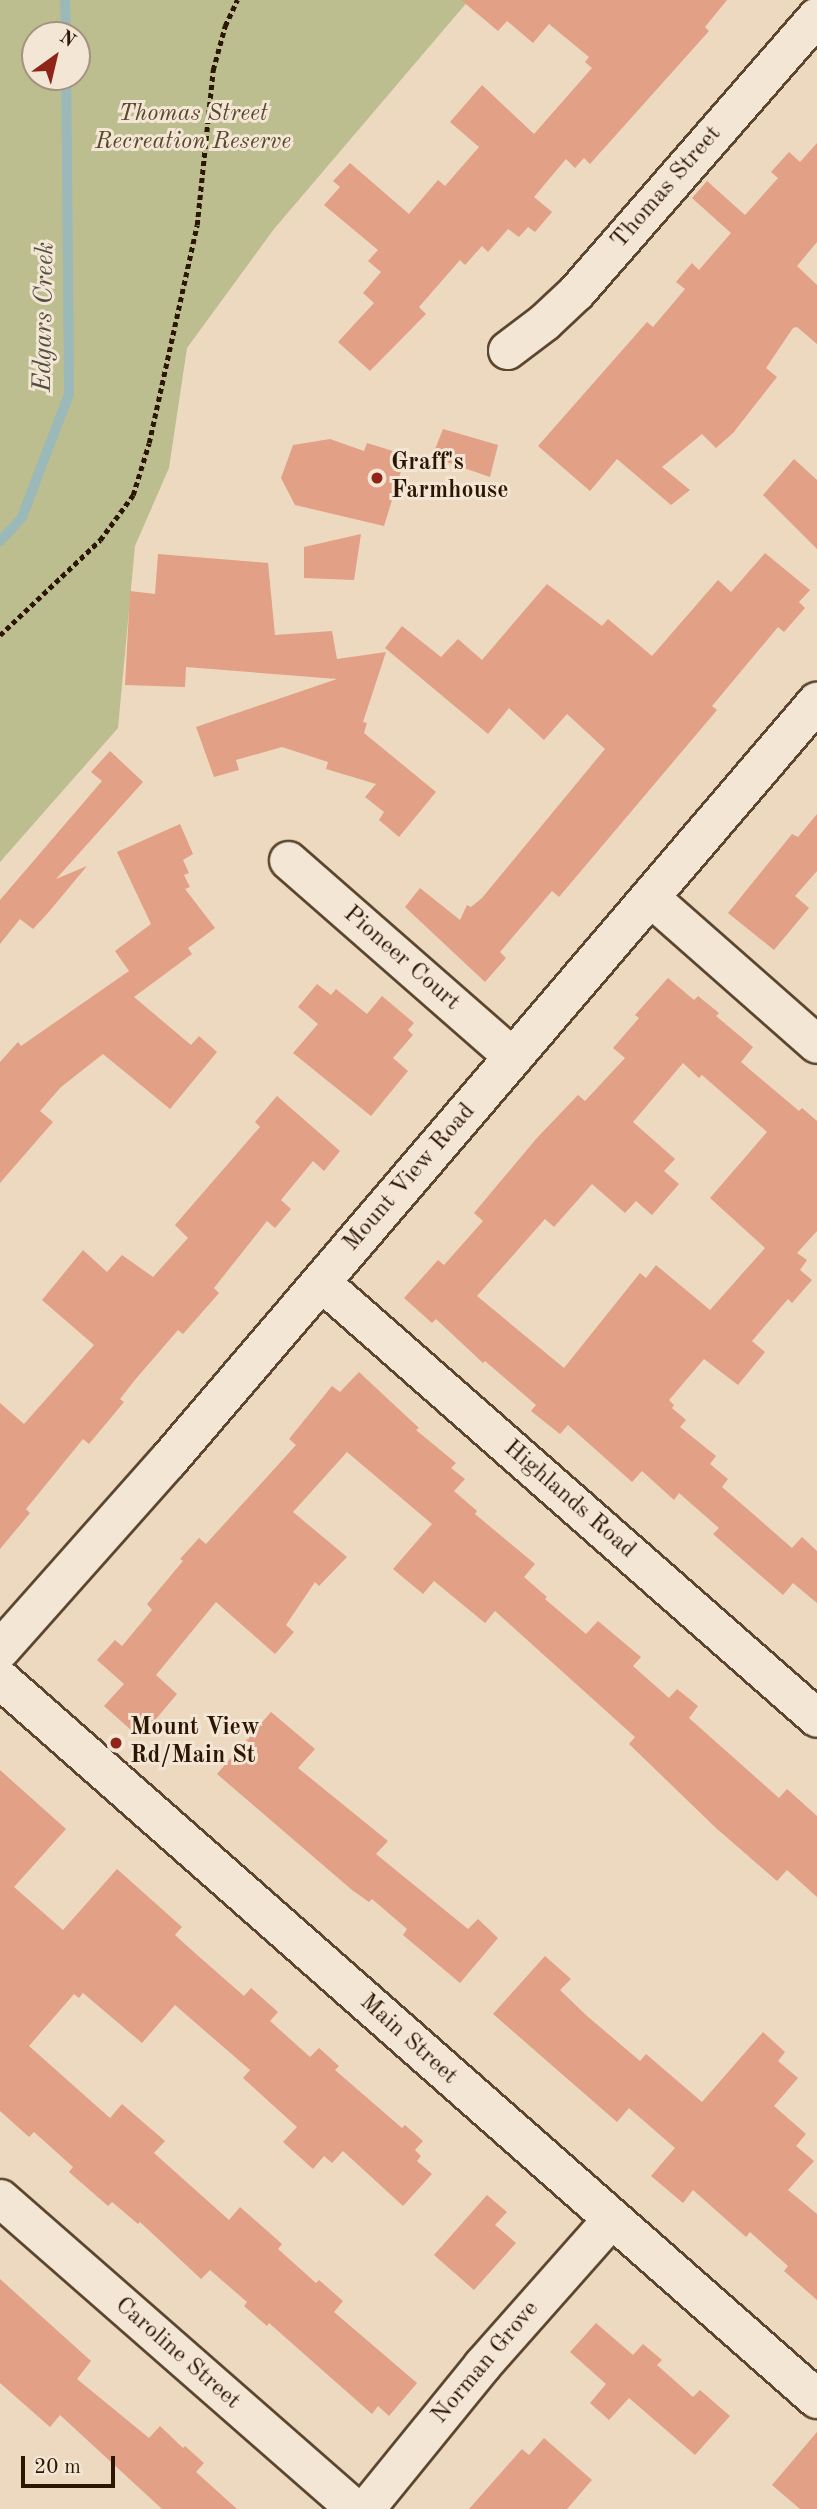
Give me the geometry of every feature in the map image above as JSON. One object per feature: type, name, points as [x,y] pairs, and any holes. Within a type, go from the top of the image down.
[{"type":"street","name":"Thomas Street","points":[[507,350],[544,323],[576,292],[817,16]]},
{"type":"street","name":"Mount View Road","points":[[0,1650],[168,1461],[817,702]]},
{"type":"street","name":"Pioneer Court","points":[[288,860],[513,1057]]},
{"type":"street","points":[[650,897],[817,1044]]},
{"type":"street","name":"Highlands Road","points":[[321,1282],[817,1718]]},
{"type":"street","name":"Main Street","points":[[0,1679],[817,2399]]},
{"type":"street","name":"Caroline Street","points":[[0,2198],[355,2509]]},
{"type":"street","name":"Norman Grove","points":[[365,2509],[482,2365],[611,2220]]},
{"type":"path","points":[[0,635],[100,540],[133,495],[149,443],[197,225],[213,70],[225,26],[237,0]]},
{"type":"green space","name":"Thomas Street Recreation Reserve","points":[[0,0],[469,0],[274,229],[187,348],[169,468],[135,546],[118,728],[0,862]]},
{"type":"building","points":[[461,0],[727,0],[705,27],[709,31],[590,164],[584,158],[575,168],[566,159],[534,197],[552,212],[535,232],[528,227],[519,237],[508,229],[488,252],[482,246],[465,265],[460,260],[419,307],[426,314],[370,371],[338,342],[374,303],[363,293],[381,272],[368,261],[378,250],[324,205],[340,187],[333,181],[350,163],[409,214],[438,180],[445,186],[479,147],[450,122],[482,85],[534,134],[592,68],[585,62],[589,57],[549,24],[533,43],[507,21],[498,31]]},
{"type":"building","points":[[817,143],[817,242],[797,266],[817,285],[817,344],[797,327],[793,328],[766,368],[777,377],[733,433],[716,448],[702,434],[662,467],[690,490],[671,505],[617,459],[590,491],[538,446],[647,322],[653,327],[685,289],[676,282],[692,263],[699,270],[731,233],[692,198],[707,181],[745,215],[778,178],[771,172],[789,152],[800,162]]},
{"type":"building","points":[[443,429],[498,445],[490,477],[432,457]]},
{"type":"building","points":[[330,439],[364,451],[367,443],[406,455],[384,526],[295,505],[281,478],[293,445]]},
{"type":"building","points":[[794,459],[817,480],[817,549],[763,495]]},
{"type":"building","points":[[361,534],[354,580],[304,578],[304,547]]},
{"type":"building","points":[[765,553],[810,590],[799,602],[805,608],[784,632],[778,627],[712,706],[717,710],[559,897],[552,891],[500,952],[506,958],[485,982],[405,907],[420,888],[460,920],[467,905],[471,907],[482,898],[605,749],[567,714],[544,740],[509,708],[488,734],[385,648],[402,626],[441,657],[458,639],[482,660],[547,584],[602,626],[608,619],[652,656],[718,580],[731,592]]},
{"type":"building","points":[[158,554],[268,563],[275,635],[332,631],[337,659],[386,652],[363,722],[367,723],[364,733],[436,792],[399,837],[379,820],[384,812],[365,797],[376,784],[326,769],[328,762],[282,747],[236,760],[239,770],[214,777],[196,727],[337,679],[186,667],[185,687],[125,685],[130,591],[155,594]]},
{"type":"building","points":[[110,751],[143,782],[56,879],[87,866],[47,914],[33,929],[20,919],[0,944],[0,900],[102,781],[91,772]]},
{"type":"building","points":[[817,814],[817,871],[795,896],[809,908],[774,950],[728,913],[792,834],[798,837]]},
{"type":"building","points":[[180,824],[193,854],[183,860],[189,873],[184,875],[190,887],[185,889],[215,928],[188,948],[192,954],[134,997],[191,1045],[199,1036],[217,1052],[170,1109],[103,1054],[61,1087],[40,1111],[53,1122],[0,1183],[0,1062],[18,1042],[21,1046],[129,971],[115,951],[151,924],[117,852]]},
{"type":"building","points":[[668,978],[694,1000],[698,996],[719,1013],[716,1016],[753,1047],[741,1062],[799,1111],[802,1108],[817,1121],[817,1231],[797,1253],[807,1260],[800,1270],[812,1280],[792,1303],[788,1299],[752,1341],[765,1352],[738,1385],[704,1359],[669,1400],[674,1405],[672,1408],[686,1420],[680,1427],[716,1456],[710,1464],[728,1479],[722,1487],[792,1548],[802,1537],[817,1551],[817,1603],[793,1583],[783,1595],[713,1534],[719,1528],[679,1493],[674,1500],[642,1471],[632,1482],[568,1425],[560,1434],[531,1411],[536,1405],[485,1361],[483,1363],[436,1319],[432,1323],[404,1298],[438,1260],[444,1265],[483,1221],[474,1213],[536,1139],[578,1095],[585,1101],[625,1058],[613,1048],[639,1018],[635,1015]],"holes":[[[683,1063],[699,1078],[702,1075],[767,1132],[710,1198],[765,1248],[710,1310],[656,1265],[646,1278],[640,1273],[564,1368],[477,1296],[545,1219],[554,1227],[592,1184],[625,1213],[636,1201],[652,1215],[679,1184],[664,1171],[675,1159],[633,1122]]]},
{"type":"building","points":[[317,984],[331,995],[336,989],[367,1014],[382,996],[414,1023],[408,1030],[413,1035],[393,1058],[408,1071],[371,1116],[293,1053],[318,1024],[298,1007]]},
{"type":"building","points":[[277,1096],[340,1151],[324,1171],[313,1161],[281,1200],[291,1209],[275,1228],[267,1221],[214,1288],[219,1293],[183,1334],[178,1330],[134,1381],[120,1399],[124,1402],[89,1444],[83,1439],[26,1509],[30,1513],[0,1549],[0,1403],[24,1424],[94,1345],[42,1300],[83,1250],[107,1272],[122,1255],[153,1277],[188,1238],[175,1225],[260,1127],[255,1122]]},
{"type":"building","points":[[359,1372],[419,1428],[416,1430],[456,1463],[451,1468],[465,1479],[454,1491],[477,1511],[475,1514],[535,1564],[524,1577],[547,1597],[545,1599],[586,1634],[598,1621],[641,1657],[633,1666],[669,1698],[677,1689],[698,1706],[689,1718],[779,1798],[787,1789],[817,1816],[817,1897],[787,1870],[777,1881],[716,1828],[629,1744],[635,1737],[495,1611],[485,1623],[434,1581],[423,1594],[393,1569],[432,1524],[347,1452],[293,1512],[347,1557],[319,1586],[315,1582],[286,1625],[294,1632],[275,1654],[216,1602],[156,1675],[177,1694],[140,1738],[104,1706],[124,1684],[97,1660],[115,1640],[122,1646],[152,1610],[147,1604],[183,1561],[180,1559],[199,1538],[206,1544],[296,1445],[289,1439],[332,1386],[340,1392]]},
{"type":"building","points":[[271,1712],[315,1749],[298,1768],[388,1841],[376,1854],[468,1929],[478,1919],[498,1938],[460,1983],[403,1935],[407,1929],[372,1899],[369,1902],[352,1890],[217,1774]]},
{"type":"building","points":[[0,1770],[66,1829],[14,1887],[63,1930],[117,1869],[182,1927],[175,1935],[196,1954],[244,1996],[251,1988],[278,2012],[270,2021],[310,2057],[319,2048],[339,2066],[335,2070],[402,2128],[405,2125],[423,2141],[415,2150],[421,2156],[417,2161],[432,2174],[403,2206],[343,2151],[332,2163],[324,2156],[313,2169],[283,2142],[297,2127],[243,2078],[250,2070],[175,2005],[142,2043],[83,1993],[79,1998],[74,1994],[29,2046],[110,2118],[122,2104],[165,2141],[154,2153],[229,2220],[240,2207],[282,2244],[278,2249],[316,2283],[319,2280],[343,2301],[334,2312],[417,2383],[389,2416],[378,2406],[372,2414],[269,2323],[267,2326],[244,2306],[247,2302],[210,2270],[201,2279],[140,2222],[138,2224],[112,2202],[108,2206],[69,2172],[73,2167],[34,2132],[29,2137],[0,2111]]},
{"type":"building","points":[[545,1956],[571,1979],[560,1990],[587,2016],[640,2061],[646,2054],[702,2102],[763,2032],[785,2052],[778,2061],[798,2078],[774,2106],[806,2134],[796,2146],[814,2161],[788,2190],[817,2214],[817,2300],[784,2271],[788,2266],[750,2232],[746,2237],[693,2190],[683,2203],[651,2176],[675,2148],[629,2108],[617,2122],[493,2014]]},
{"type":"building","points":[[487,2195],[507,2212],[495,2225],[516,2243],[474,2290],[434,2255]]},
{"type":"building","points":[[0,2279],[91,2361],[77,2379],[149,2438],[160,2426],[183,2448],[185,2446],[204,2463],[196,2472],[237,2509],[162,2509],[60,2415],[50,2427],[0,2383]]},
{"type":"building","points":[[596,2323],[633,2355],[643,2344],[662,2360],[657,2365],[693,2397],[700,2390],[730,2416],[695,2455],[629,2398],[609,2420],[590,2403],[606,2384],[570,2352]]},
{"type":"building","points":[[817,2432],[817,2509],[800,2509],[772,2485]]},
{"type":"building","points":[[544,2438],[592,2480],[567,2509],[469,2509],[522,2449],[529,2455]]},
{"type":"waterway","name":"Edgars Creek","points":[[65,0],[66,21]]},
{"type":"waterway","name":"Edgars Creek","points":[[0,541],[22,517],[69,394],[66,91]]},
{"type":"place","name":"Graff's Farmhouse","points":[[377,478]]},
{"type":"place","name":"Mount View Rd/Main St","points":[[116,1743]]}]
